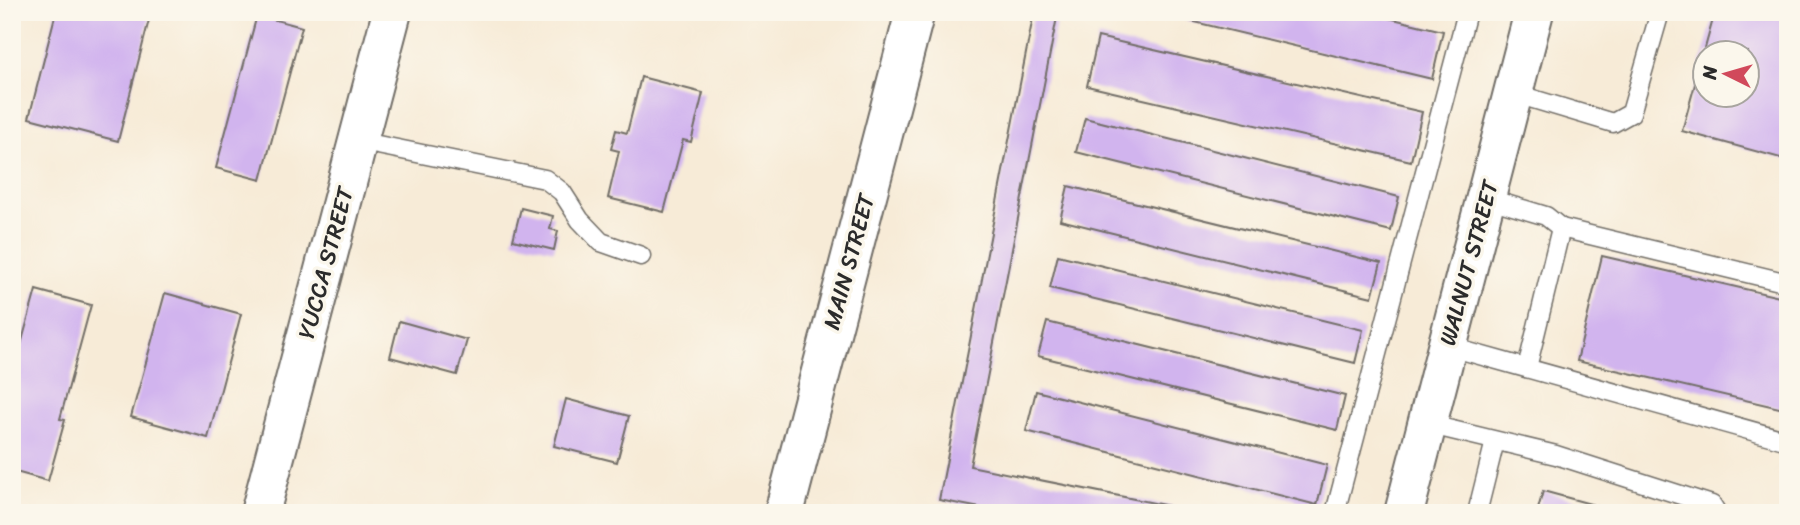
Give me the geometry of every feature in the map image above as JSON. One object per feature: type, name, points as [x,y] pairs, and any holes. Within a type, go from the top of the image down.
[{"type":"street","name":"YUCCA STREET","points":[[260,513],[392,12]]},
{"type":"street","name":"MAIN STREET","points":[[784,513],[915,12]]},
{"type":"street","name":"WALNUT STREET","points":[[1404,513],[1534,12]]},
{"type":"lane","points":[[1335,513],[1466,12]]},
{"type":"lane","points":[[1513,93],[1613,123],[1631,113],[1660,12]]},
{"type":"lane","points":[[358,141],[545,179],[562,192],[580,220],[601,242],[641,256]]},
{"type":"lane","points":[[1486,198],[1546,216],[1561,228],[1788,283]]},
{"type":"lane","points":[[1527,368],[1561,228]]},
{"type":"lane","points":[[1447,346],[1788,440]]},
{"type":"lane","points":[[1427,424],[1556,455],[1713,505],[1717,513]]},
{"type":"lane","points":[[1477,513],[1495,441]]},
{"type":"building","points":[[56,12],[151,12],[118,141],[29,118]]},
{"type":"building","points":[[1034,12],[1058,12],[970,466],[1204,513],[1006,513],[939,500]]},
{"type":"building","points":[[1153,12],[1364,12],[1443,31],[1432,79]]},
{"type":"building","points":[[1715,12],[1788,12],[1788,160],[1682,131],[1692,95],[1692,108],[1762,108],[1762,38],[1708,38]]},
{"type":"building","points":[[257,15],[302,27],[261,180],[216,168]]},
{"type":"building","points":[[1098,37],[1422,112],[1411,161],[1087,86]]},
{"type":"building","points":[[641,77],[703,93],[691,142],[683,140],[664,212],[608,198],[619,151],[611,149],[616,130],[627,133]]},
{"type":"building","points":[[1085,118],[1399,197],[1391,231],[1076,152]]},
{"type":"building","points":[[1068,186],[1381,263],[1372,297],[1060,220]]},
{"type":"building","points":[[521,208],[553,216],[550,229],[558,231],[554,250],[513,240]]},
{"type":"building","points":[[1058,255],[1363,330],[1355,363],[1050,288]]},
{"type":"building","points":[[1602,256],[1788,299],[1788,410],[1577,361]]},
{"type":"building","points":[[36,290],[91,305],[60,419],[65,420],[48,481],[12,471],[12,377]]},
{"type":"building","points":[[165,293],[241,314],[208,438],[131,417]]},
{"type":"building","points":[[399,321],[467,340],[457,375],[390,357]]},
{"type":"building","points":[[1047,322],[1345,396],[1337,430],[1038,356]]},
{"type":"building","points":[[1036,391],[1327,465],[1317,505],[1026,431]]},
{"type":"building","points":[[566,399],[629,416],[617,462],[554,446]]},
{"type":"building","points":[[1543,491],[1620,512],[1620,513],[1537,513]]}]
